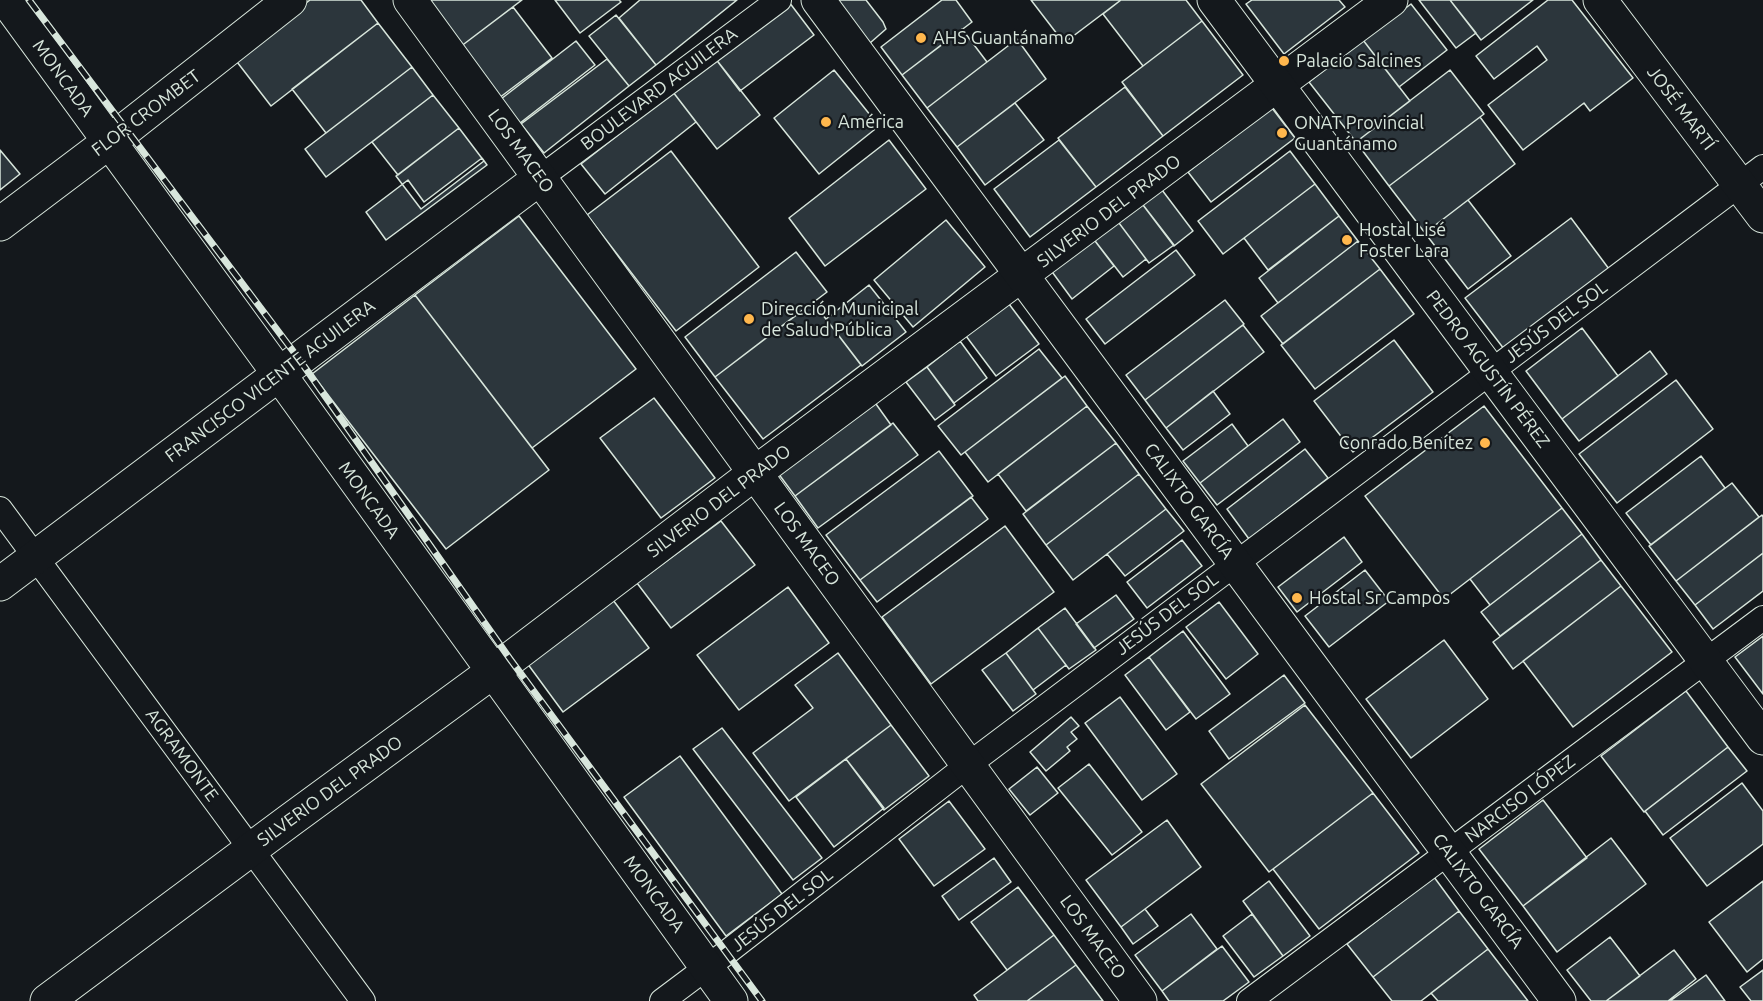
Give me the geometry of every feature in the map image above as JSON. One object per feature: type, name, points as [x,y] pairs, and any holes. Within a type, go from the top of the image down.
[{"type":"main road","name":"MONCADA","points":[[6,0],[731,1001]]},
{"type":"main road","name":"FLOR CROMBET","points":[[0,224],[126,129],[290,0]]},
{"type":"main road","name":"LOS MACEO","points":[[410,0],[1140,1001]]},
{"type":"main road","name":"CALIXTO GARCÍA","points":[[818,0],[1559,1001]]},
{"type":"main road","name":"PEDRO AGUSTÍN PÉREZ","points":[[1214,0],[1763,738]]},
{"type":"main road","name":"SILVERIO DEL PRADO","points":[[47,1001],[492,672],[755,473],[1391,0]]},
{"type":"main road","name":"JOSÉ MARTÍ","points":[[1600,0],[1751,176],[1763,216]]},
{"type":"main road","name":"FRANCISCO VICENTE AGUILERA","points":[[0,584],[540,178]]},
{"type":"street","name":"BOULEVARD AGUILERA","points":[[540,178],[779,0]]},
{"type":"street","name":"JESÚS DEL SOL","points":[[662,1001],[968,765],[1751,176]]},
{"type":"street","name":"AGRAMONTE","points":[[0,509],[363,1001]]},
{"type":"street","name":"NARCISO LÓPEZ","points":[[1249,1001],[1763,618]]},
{"type":"building","points":[[310,0],[361,0],[378,23],[271,106],[234,58]]},
{"type":"building","points":[[424,0],[522,0],[460,47]]},
{"type":"building","points":[[555,0],[619,0],[621,2],[580,33]]},
{"type":"building","points":[[640,0],[737,0],[656,65],[619,18]]},
{"type":"building","points":[[837,0],[866,0],[886,29],[870,43]]},
{"type":"building","name":"AHS Guantánamo","points":[[942,0],[956,0],[972,22],[902,75],[881,47]]},
{"type":"building","points":[[1031,0],[1121,0],[1064,43]]},
{"type":"building","points":[[1121,0],[1186,0],[1202,21],[1143,66],[1103,14]]},
{"type":"building","points":[[1252,0],[1339,0],[1345,7],[1284,54],[1246,4]]},
{"type":"building","points":[[1419,0],[1450,0],[1476,33],[1456,48]]},
{"type":"building","points":[[1450,0],[1533,0],[1481,40]]},
{"type":"building","points":[[1548,0],[1572,0],[1633,78],[1590,111],[1584,103],[1523,150],[1488,105],[1547,60],[1537,46],[1494,79],[1476,56]]},
{"type":"building","points":[[789,2],[814,35],[740,91],[715,58]]},
{"type":"building","points":[[1411,4],[1447,50],[1399,87],[1363,40]]},
{"type":"building","points":[[513,7],[552,58],[499,98],[460,47]]},
{"type":"building","points":[[616,15],[656,65],[629,86],[589,36]]},
{"type":"building","points":[[1202,21],[1243,75],[1163,136],[1122,82]]},
{"type":"building","points":[[378,23],[412,67],[326,133],[292,89]]},
{"type":"building","points":[[962,29],[987,62],[927,108],[902,75]]},
{"type":"building","points":[[1017,39],[1046,79],[957,147],[927,108]]},
{"type":"building","points":[[1363,40],[1410,101],[1356,142],[1309,82]]},
{"type":"building","points":[[576,41],[595,65],[520,123],[501,99]]},
{"type":"building","points":[[715,58],[760,115],[717,149],[673,92]]},
{"type":"building","points":[[607,59],[629,86],[544,153],[521,124]]},
{"type":"building","points":[[412,67],[433,95],[326,177],[305,149]]},
{"type":"building","name":"América","points":[[834,70],[879,126],[819,174],[774,118]]},
{"type":"building","points":[[1450,70],[1484,114],[1389,186],[1356,142]]},
{"type":"building","points":[[1125,87],[1163,136],[1096,187],[1058,138]]},
{"type":"building","points":[[673,92],[696,122],[605,194],[581,164]]},
{"type":"building","points":[[433,95],[459,128],[398,175],[372,142]]},
{"type":"building","points":[[1015,103],[1044,140],[985,185],[957,147]]},
{"type":"building","points":[[1272,108],[1295,138],[1211,202],[1188,172]]},
{"type":"building","points":[[1480,117],[1515,164],[1425,233],[1389,186]]},
{"type":"building","points":[[459,128],[484,161],[421,209],[396,176]]},
{"type":"building","points":[[889,140],[926,189],[825,266],[789,218]]},
{"type":"building","points":[[1059,140],[1096,187],[1030,237],[994,189]]},
{"type":"building","points":[[0,150],[20,174],[0,190]]},
{"type":"building","points":[[671,151],[759,267],[676,331],[587,215]]},
{"type":"building","points":[[1290,151],[1315,184],[1223,254],[1198,221]]},
{"type":"building","points":[[482,158],[487,165],[386,240],[366,212],[408,180],[424,202]]},
{"type":"building","points":[[1315,184],[1339,216],[1268,270],[1244,238]]},
{"type":"building","points":[[1159,186],[1193,231],[1174,246],[1140,201]]},
{"type":"building","points":[[1468,200],[1511,256],[1468,289],[1425,233]]},
{"type":"building","points":[[1140,201],[1174,245],[1149,263],[1116,219]]},
{"type":"building","points":[[519,216],[636,369],[532,448],[415,295]]},
{"type":"building","points":[[1339,216],[1358,241],[1278,303],[1259,278]]},
{"type":"building","points":[[1571,218],[1609,269],[1504,349],[1465,298]]},
{"type":"building","points":[[1116,219],[1146,259],[1123,277],[1092,237]]},
{"type":"building","points":[[946,220],[985,267],[913,327],[874,280]]},
{"type":"building","points":[[1092,237],[1114,266],[1072,299],[1050,269]]},
{"type":"building","points":[[1358,241],[1380,269],[1283,344],[1261,316]]},
{"type":"building","points":[[1176,250],[1195,275],[1105,344],[1086,319]]},
{"type":"building","name":"Dirección Municipal de Salud Pública","points":[[796,252],[827,292],[715,377],[685,337]]},
{"type":"building","points":[[1380,269],[1414,314],[1315,389],[1281,345]]},
{"type":"building","points":[[869,285],[906,332],[862,366],[826,319]]},
{"type":"building","points":[[415,295],[549,470],[446,549],[312,374]]},
{"type":"building","points":[[1225,300],[1244,324],[1145,400],[1126,375]]},
{"type":"building","points":[[813,302],[861,365],[763,439],[715,377]]},
{"type":"building","points":[[1009,304],[1039,344],[996,376],[966,336]]},
{"type":"building","points":[[1243,325],[1264,352],[1166,428],[1145,400]]},
{"type":"building","points":[[1582,328],[1618,376],[1562,419],[1526,371]]},
{"type":"building","points":[[1394,340],[1433,392],[1353,452],[1314,401]]},
{"type":"building","points":[[960,341],[987,378],[954,403],[927,367]]},
{"type":"building","points":[[1039,349],[1062,378],[961,455],[938,426]]},
{"type":"building","points":[[1650,351],[1667,374],[1579,441],[1562,419]]},
{"type":"building","points":[[927,367],[955,405],[935,420],[906,382]]},
{"type":"building","points":[[1065,376],[1087,406],[988,482],[965,452]]},
{"type":"building","points":[[1676,380],[1713,429],[1617,503],[1579,454]]},
{"type":"building","points":[[1213,391],[1230,414],[1183,450],[1166,428]]},
{"type":"building","points":[[871,397],[891,425],[795,496],[775,469]]},
{"type":"building","points":[[654,398],[715,478],[661,518],[600,438]]},
{"type":"building","points":[[1087,406],[1116,443],[1026,511],[998,474]]},
{"type":"building","points":[[1484,406],[1562,508],[1444,599],[1365,496]]},
{"type":"building","points":[[1283,419],[1300,442],[1217,505],[1200,483]]},
{"type":"building","points":[[893,423],[918,455],[818,528],[795,496]]},
{"type":"building","points":[[1232,424],[1248,446],[1200,483],[1183,461]]},
{"type":"building","points":[[1116,443],[1139,474],[1046,545],[1023,514]]},
{"type":"building","points":[[1305,449],[1328,478],[1249,539],[1227,509]]},
{"type":"building","points":[[939,451],[973,496],[860,580],[826,535]]},
{"type":"building","points":[[1701,456],[1725,488],[1651,545],[1626,513]]},
{"type":"building","points":[[1139,474],[1166,509],[1073,580],[1046,545]]},
{"type":"building","points":[[1732,483],[1759,517],[1676,581],[1649,546]]},
{"type":"building","points":[[971,497],[988,519],[877,602],[860,580]]},
{"type":"building","points":[[1562,508],[1582,534],[1490,605],[1470,579]]},
{"type":"building","points":[[1166,509],[1184,531],[1125,576],[1107,554]]},
{"type":"building","points":[[1762,515],[1763,553],[1695,605],[1676,581]]},
{"type":"building","points":[[721,521],[755,565],[671,628],[637,583]]},
{"type":"building","points":[[1005,526],[1054,592],[931,684],[882,617]]},
{"type":"building","points":[[1582,534],[1601,560],[1500,636],[1481,612]]},
{"type":"building","points":[[1344,537],[1362,562],[1297,612],[1278,587]]},
{"type":"building","points":[[1182,540],[1202,566],[1147,608],[1127,582]]},
{"type":"building","points":[[1763,553],[1763,591],[1713,629],[1695,605]]},
{"type":"building","points":[[1601,560],[1621,586],[1513,669],[1493,642]]},
{"type":"building","points":[[1365,570],[1389,601],[1329,647],[1305,616]]},
{"type":"building","points":[[1621,586],[1672,652],[1573,727],[1523,661]]},
{"type":"building","points":[[788,587],[829,643],[739,710],[697,655]]},
{"type":"building","points":[[1116,595],[1134,619],[1094,648],[1076,624]]},
{"type":"building","points":[[613,600],[649,648],[563,712],[527,663]]},
{"type":"building","points":[[1219,602],[1258,654],[1226,679],[1186,627]]},
{"type":"building","points":[[1065,608],[1096,650],[1069,669],[1038,628]]},
{"type":"building","points":[[1038,628],[1066,665],[1033,690],[1006,653]]},
{"type":"building","points":[[1183,631],[1230,694],[1196,719],[1149,657]]},
{"type":"building","points":[[1763,636],[1763,694],[1735,657]]},
{"type":"building","points":[[1444,640],[1488,699],[1411,758],[1366,699]]},
{"type":"building","points":[[838,653],[891,725],[789,801],[753,753],[813,708],[795,685]]},
{"type":"building","points":[[1006,653],[1036,694],[1013,711],[982,670]]},
{"type":"building","points":[[1149,657],[1190,712],[1166,730],[1125,675]]},
{"type":"building","points":[[1284,675],[1305,703],[1229,759],[1209,731]]},
{"type":"building","points":[[1686,691],[1728,747],[1644,812],[1601,756]]},
{"type":"building","points":[[1120,697],[1177,774],[1142,800],[1085,723]]},
{"type":"building","points":[[1305,705],[1373,793],[1269,872],[1201,784]]},
{"type":"building","points":[[1071,717],[1079,726],[1071,732],[1077,739],[1067,747],[1070,751],[1046,771],[1030,752]]},
{"type":"building","points":[[891,725],[929,776],[884,810],[846,759]]},
{"type":"building","points":[[722,728],[822,858],[793,880],[693,749]]},
{"type":"building","points":[[1728,747],[1747,771],[1663,835],[1645,811]]},
{"type":"building","points":[[680,756],[782,894],[726,936],[624,797]]},
{"type":"building","points":[[846,759],[884,808],[834,847],[796,797]]},
{"type":"building","points":[[1089,764],[1142,832],[1112,855],[1058,788]]},
{"type":"building","points":[[1037,767],[1058,793],[1030,815],[1009,789]]},
{"type":"building","points":[[1742,783],[1763,811],[1763,844],[1707,886],[1670,838]]},
{"type":"building","points":[[1373,793],[1419,853],[1319,929],[1273,869]]},
{"type":"building","points":[[1543,800],[1587,858],[1523,906],[1479,849]]},
{"type":"building","points":[[949,801],[985,849],[934,886],[899,839]]},
{"type":"building","points":[[1167,820],[1201,867],[1121,927],[1086,880]]},
{"type":"building","points":[[1611,838],[1646,884],[1557,952],[1523,906]]},
{"type":"building","points":[[994,858],[1011,882],[959,920],[942,896]]},
{"type":"building","points":[[1434,877],[1459,911],[1373,977],[1347,944]]},
{"type":"building","points":[[1269,881],[1310,936],[1283,956],[1243,901]]},
{"type":"building","points":[[1763,881],[1763,959],[1747,972],[1709,922]]},
{"type":"building","points":[[1018,887],[1054,935],[1007,970],[971,922]]},
{"type":"building","points":[[1145,909],[1158,926],[1133,944],[1121,927]]},
{"type":"building","points":[[1459,911],[1488,949],[1421,1001],[1392,1001],[1373,977]]},
{"type":"building","points":[[1191,914],[1217,949],[1162,991],[1135,955]]},
{"type":"building","points":[[1252,914],[1283,956],[1254,977],[1223,936]]},
{"type":"building","points":[[1054,935],[1076,965],[1027,1001],[978,1001],[974,995]]},
{"type":"building","points":[[1610,937],[1640,976],[1606,1001],[1591,1001],[1567,970]]},
{"type":"building","points":[[1222,946],[1249,982],[1223,1001],[1169,1001],[1162,991]]},
{"type":"building","points":[[1488,949],[1528,1001],[1438,1001],[1431,993]]},
{"type":"building","points":[[1674,950],[1696,979],[1668,1001],[1606,1001]]},
{"type":"building","points":[[1076,965],[1103,1001],[1027,1001]]},
{"type":"building","points":[[1763,970],[1763,1001],[1751,1001],[1740,987]]},
{"type":"building","points":[[1706,975],[1725,1001],[1670,1001]]},
{"type":"railway","points":[[29,0],[299,359],[510,659],[762,1001]]},
{"type":"place","name":"AHS Guantánamo","points":[[921,38]]},
{"type":"place","name":"Palacio Salcines","points":[[1284,61]]},
{"type":"place","name":"América","points":[[826,122]]},
{"type":"place","name":"ONAT Provincial Guantánamo","points":[[1282,133]]},
{"type":"place","name":"Hostal Lisé Foster Lara","points":[[1347,240]]},
{"type":"place","name":"Dirección Municipal de Salud Pública","points":[[749,319]]},
{"type":"place","name":"Conrado Benítez","points":[[1485,443]]},
{"type":"place","name":"Hostal Sr Campos","points":[[1297,598]]}]
